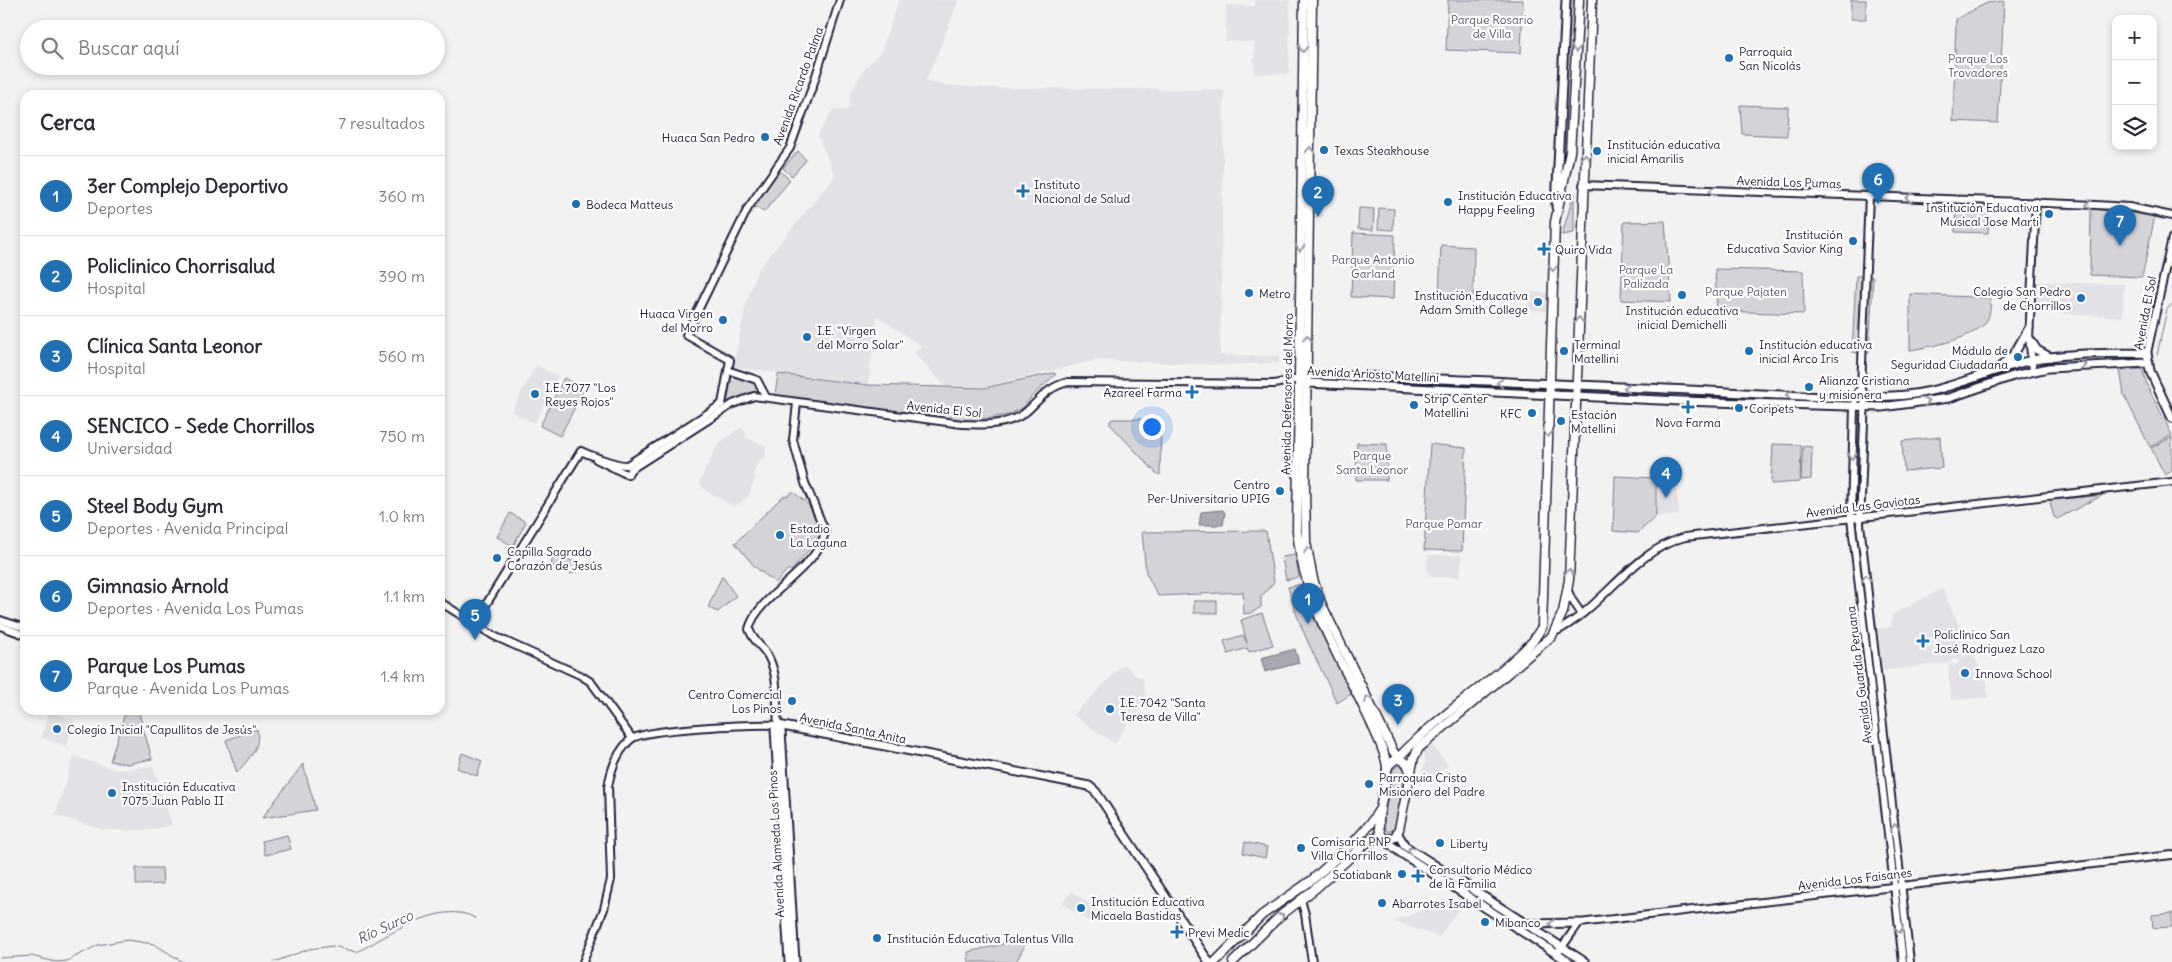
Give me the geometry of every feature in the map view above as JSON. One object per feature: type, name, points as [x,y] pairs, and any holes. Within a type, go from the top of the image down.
[{"type":"main road","name":"Avenida Defensores del Morro","points":[[1304,0],[1297,530],[1305,580],[1318,616],[1380,742],[1387,769],[1378,830],[1386,839]]},
{"type":"main road","name":"Avenida Defensores del Morro","points":[[1312,0],[1306,542],[1313,579],[1326,614],[1388,741],[1398,758],[1407,763],[1411,774]]},
{"type":"main road","points":[[1387,769],[1391,762],[1398,758],[1409,746],[1515,659],[1533,641],[1542,627],[1555,222],[1566,0]]},
{"type":"main road","points":[[1555,222],[1570,152],[1579,0]]},
{"type":"main road","points":[[1569,962],[1559,951],[1525,924],[1405,846],[1398,834],[1414,757],[1423,744],[1555,632],[1563,612],[1568,591],[1592,0]]},
{"type":"main road","points":[[1991,373],[2014,354],[2029,328]]},
{"type":"main road","points":[[2029,338],[2040,352],[2052,357]]},
{"type":"main road","name":"Avenida Ariosto Matellini","points":[[1299,379],[1549,385],[1865,397],[1926,392],[1951,387],[1991,373],[2052,357],[2147,353]]},
{"type":"main road","name":"Avenida El Sol","points":[[2147,353],[2148,363],[2156,387],[2172,418]]},
{"type":"main road","name":"Avenida Ariosto Matellini","points":[[1307,379],[1576,396],[1864,407],[1931,402],[1963,394],[2033,370],[2077,365],[2148,363]]},
{"type":"main road","name":"Avenida Alameda Los Pinos","points":[[789,962],[775,730],[778,725],[781,730],[794,962]]},
{"type":"main road","name":"Avenida Santa Anita","points":[[778,725],[1089,786],[1096,792],[1209,962]]},
{"type":"main road","points":[[1388,741],[1398,746],[1409,746]]},
{"type":"main road","name":"Avenida Defensores del Morro","points":[[1215,962],[1273,905],[1312,880],[1355,840],[1370,824],[1382,804]]},
{"type":"main road","points":[[1233,962],[1259,936],[1365,844],[1375,838],[1386,839],[1398,834]]},
{"type":"main road","points":[[1386,839],[1401,853],[1559,951],[1585,962]]},
{"type":"main road","points":[[1525,924],[1579,923]]},
{"type":"main road","points":[[1252,925],[1258,931],[1259,936]]},
{"type":"street","name":"Avenida Ricardo Palma","points":[[730,371],[730,360],[686,335],[748,208],[790,148],[814,82],[840,0]]},
{"type":"street","name":"Avenida Los Pumas","points":[[1584,185],[2036,202],[2129,208],[2172,216]]},
{"type":"street","name":"Avenida Guardia Peruana","points":[[1869,196],[1861,387],[1865,397],[1860,518],[1871,654]]},
{"type":"street","points":[[2033,370],[2029,328],[2036,202]]},
{"type":"street","name":"Avenida El Sol","points":[[2147,353],[2172,238]]},
{"type":"street","points":[[474,624],[581,451],[593,457],[601,457],[617,464],[627,465],[722,404],[730,371],[757,380],[766,398]]},
{"type":"street","name":"Avenida El Sol","points":[[593,457],[628,475],[630,470],[734,404],[754,396],[962,424],[988,425],[1018,416],[1049,389],[1068,382],[1274,384],[1299,379]]},
{"type":"street","name":"Avenida Guardia Peruana","points":[[1861,387],[1855,397],[1854,407],[1851,518],[1871,654],[1898,886],[1910,962]]},
{"type":"street","name":"Avenida Alameda Los Pinos","points":[[778,725],[773,670],[769,658],[755,642],[749,629],[756,614],[818,548],[825,530],[806,483],[793,440],[797,403]]},
{"type":"street","name":"Avenida Las Gaviotas","points":[[1555,632],[1581,613],[1660,547],[1685,537],[2172,482]]},
{"type":"street","points":[[1568,591],[1581,613]]},
{"type":"street","points":[[445,605],[474,624],[518,648],[580,675],[591,682],[632,738],[616,757],[610,772],[608,787],[611,879],[598,925],[583,962]]},
{"type":"street","points":[[0,620],[20,626]]},
{"type":"street","points":[[0,626],[20,632]]},
{"type":"street","name":"Avenida Santa Anita","points":[[632,738],[665,730],[778,725]]},
{"type":"street","name":"Avenida Los Faisanes","points":[[1579,923],[2172,855]]},
{"type":"street","name":"Avenida Guardia Peruana","points":[[1898,886],[1903,962]]},
{"type":"street","points":[[1301,900],[1312,959],[1317,962]]},
{"type":"street","points":[[1559,951],[1579,923]]},
{"type":"shaded area","name":"Instituto Nacional de Salud","points":[[899,0],[959,0],[926,81],[943,85],[999,88],[1224,90],[1220,355],[1279,356],[1279,363],[1220,365],[1096,360],[984,387],[945,386],[914,353],[921,346],[877,316],[868,385],[855,384],[853,381],[846,382],[733,367],[747,300],[757,271],[835,176],[818,135],[832,111],[849,109],[851,92],[863,71],[881,51]]},
{"type":"shaded area","points":[[1255,0],[1290,0],[1289,74],[1254,74],[1254,42],[1226,41],[1226,5],[1255,6]]},
{"type":"shaded area","name":"Colegio San Pedro de Chorrillos","points":[[2038,282],[2124,284],[2123,317],[2037,312]]},
{"type":"shaded area","name":"Institución Educativa Adam Smith College","points":[[1530,292],[1547,293],[1547,311],[1529,310]]},
{"type":"shaded area","name":"I.E. 7077 \"Los Reyes Rojos\"","points":[[536,365],[558,376],[535,423],[511,412]]},
{"type":"shaded area","points":[[741,427],[746,432],[745,437],[766,446],[766,456],[759,461],[753,474],[756,476],[748,497],[734,507],[705,490],[699,483],[718,444]]},
{"type":"shaded area","points":[[1656,479],[1676,479],[1679,515],[1656,517]]},
{"type":"shaded area","points":[[1223,510],[1225,513],[1223,525],[1199,525],[1201,512]]},
{"type":"shaded area","points":[[1428,555],[1462,555],[1460,577],[1432,577],[1427,572]]},
{"type":"shaded area","name":"Policlínico San José Rodriguez Lazo","points":[[1942,589],[1972,652],[1947,663],[1882,671],[1878,629],[1892,627],[1891,615]]},
{"type":"shaded area","points":[[1295,649],[1299,663],[1265,672],[1261,658]]},
{"type":"shaded area","name":"Innova School","points":[[1972,653],[1987,681],[1988,698],[1951,700],[1948,665],[1958,664],[1958,659]]},
{"type":"shaded area","name":"I.E. 7042 \"Santa Teresa de Villa\"","points":[[1124,664],[1135,675],[1143,679],[1147,703],[1130,720],[1115,744],[1073,715]]},
{"type":"shaded area","name":"Colegio Inicial \"Capullitos de Jesús\"","points":[[48,715],[58,715],[74,720],[66,746],[41,738]]},
{"type":"shaded area","points":[[1431,744],[1448,765],[1430,780],[1424,775],[1420,775],[1426,762],[1423,751]]},
{"type":"shaded area","name":"Institución Educativa 7075 Juan Pablo II","points":[[74,756],[117,770],[153,766],[172,825],[149,830],[104,830],[55,815]]},
{"type":"shaded area","name":"Institución Educativa Micaela Bastidas","points":[[1072,891],[1100,912],[1091,923],[1062,903]]},
{"type":"shaded area","points":[[1447,901],[1459,909],[1439,937],[1394,921]]},
{"type":"green space","name":"Parque Rosario de Villa","points":[[1448,0],[1523,0],[1521,53],[1446,50]]},
{"type":"green space","points":[[1568,0],[1574,0],[1566,162],[1560,193]]},
{"type":"green space","points":[[1851,0],[1866,0],[1866,19],[1851,19]]},
{"type":"green space","name":"Parque Los Trovadores","points":[[2004,1],[1998,123],[1953,121],[1956,19],[1987,3]]},
{"type":"green space","points":[[1740,105],[1788,107],[1787,136],[1742,134]]},
{"type":"green space","points":[[798,151],[806,160],[792,176],[783,168]]},
{"type":"green space","points":[[780,171],[790,180],[764,212],[752,205]]},
{"type":"green space","points":[[1574,193],[1574,233],[1562,235]]},
{"type":"green space","points":[[1956,204],[1989,204],[1988,233],[1955,232]]},
{"type":"green space","points":[[1359,208],[1374,209],[1373,230],[1358,229]]},
{"type":"green space","points":[[1379,208],[1394,209],[1393,230],[1378,229]]},
{"type":"green space","points":[[2091,209],[2155,216],[2142,277],[2090,275]]},
{"type":"green space","name":"Parque La Palizada","points":[[1665,221],[1671,302],[1621,300],[1624,222]]},
{"type":"green space","name":"Parque Antonio Garland","points":[[1353,233],[1395,235],[1393,299],[1351,297]]},
{"type":"green space","points":[[1441,245],[1474,247],[1473,303],[1439,300]]},
{"type":"green space","name":"Parque Pajaten","points":[[1715,269],[1803,271],[1804,314],[1717,311]]},
{"type":"green space","points":[[1856,276],[1862,276],[1858,353],[1852,352]]},
{"type":"green space","points":[[1867,277],[1873,277],[1869,353],[1863,353]]},
{"type":"green space","points":[[1910,294],[1991,298],[1990,313],[1983,325],[1965,336],[1930,347],[1910,350]]},
{"type":"green space","points":[[2139,356],[2139,361],[2041,367],[2039,361],[2062,358]]},
{"type":"green space","points":[[2025,364],[2027,370],[1946,396],[1872,405],[1873,399],[1931,394],[1952,389]]},
{"type":"green space","points":[[2120,369],[2142,369],[2147,385],[2172,435],[2150,447],[2124,395]]},
{"type":"green space","points":[[1053,373],[1056,374],[1032,396],[1024,407],[1008,415],[971,421],[775,395],[778,374],[868,385],[984,388]]},
{"type":"green space","points":[[732,374],[754,381],[762,394],[745,396],[727,404]]},
{"type":"green space","points":[[564,378],[585,388],[560,436],[540,426]]},
{"type":"green space","points":[[1582,388],[1676,393],[1674,397],[1582,394]]},
{"type":"green space","points":[[1687,393],[1847,399],[1847,404],[1687,399]]},
{"type":"green space","points":[[1858,414],[1862,414],[1857,508],[1853,508]]},
{"type":"green space","points":[[1113,419],[1161,419],[1160,475],[1110,424],[1110,421]]},
{"type":"green space","points":[[1940,437],[1942,468],[1904,471],[1902,441]]},
{"type":"green space","points":[[2172,437],[2172,471],[2165,475],[2151,448]]},
{"type":"green space","name":"Parque Santa Leonor","points":[[1357,443],[1387,444],[1387,480],[1356,480]]},
{"type":"green space","name":"Parque Pomar","points":[[1430,444],[1466,448],[1462,551],[1424,550]]},
{"type":"green space","points":[[1773,444],[1801,445],[1800,482],[1771,484]]},
{"type":"green space","points":[[1803,446],[1812,447],[1811,479],[1801,480]]},
{"type":"green space","points":[[1615,476],[1656,478],[1656,516],[1638,533],[1613,531]]},
{"type":"green space","name":"Estadio La Laguna","points":[[792,492],[798,495],[813,511],[819,524],[819,538],[791,571],[788,569],[776,583],[755,567],[735,543],[783,496],[787,496]]},
{"type":"green space","points":[[2103,495],[2057,519],[2054,517],[2050,503],[2052,500]]},
{"type":"green space","points":[[510,513],[526,522],[513,546],[497,537]]},
{"type":"green space","points":[[1266,531],[1274,582],[1261,597],[1261,607],[1251,613],[1244,614],[1243,592],[1158,596],[1146,573],[1142,532]]},
{"type":"green space","points":[[554,552],[578,564],[574,573],[571,574],[551,565]]},
{"type":"green space","points":[[1295,555],[1299,577],[1286,580],[1282,557]]},
{"type":"green space","points":[[722,576],[736,596],[718,612],[709,608],[709,605]]},
{"type":"green space","points":[[1302,584],[1310,611],[1351,694],[1337,703],[1303,632],[1292,602],[1288,587]]},
{"type":"green space","points":[[1194,601],[1217,601],[1217,613],[1194,613]]},
{"type":"green space","points":[[1262,613],[1273,645],[1249,652],[1247,648],[1228,654],[1224,641],[1243,635],[1247,643],[1241,620]]},
{"type":"green space","points":[[124,715],[139,715],[152,759],[127,764],[110,761]]},
{"type":"green space","points":[[257,729],[256,748],[237,773],[226,740]]},
{"type":"green space","points":[[462,753],[482,761],[477,776],[457,768]]},
{"type":"green space","points":[[303,764],[316,810],[262,818]]},
{"type":"green space","points":[[1400,765],[1405,770],[1395,829],[1388,832],[1383,826],[1393,769]]},
{"type":"green space","points":[[287,835],[291,849],[265,855],[262,841]]},
{"type":"green space","points":[[1245,842],[1267,847],[1265,858],[1243,853]]},
{"type":"green space","points":[[136,868],[162,868],[163,884],[136,885]]},
{"type":"green space","points":[[2172,913],[2172,927],[2153,928],[2152,915]]},
{"type":"green space","points":[[1025,939],[1027,941],[1016,962],[969,962],[968,952]]},
{"type":"waterway","name":"Río Surco","points":[[2157,355],[2167,309],[2172,304]]},
{"type":"waterway","name":"Río Surco","points":[[274,962],[309,949],[333,946],[357,952],[398,929],[431,916],[462,913],[475,918]]},
{"type":"waterway","name":"Río Surco","points":[[0,958],[31,956],[56,962],[67,961],[98,945],[127,940],[154,944],[183,962]]},
{"type":"place","name":"Parroquia San Nicolás","points":[[1729,58]]},
{"type":"place","name":"Huaca San Pedro","points":[[765,137]]},
{"type":"place","name":"Texas Steakhouse","points":[[1324,150]]},
{"type":"place","name":"Institución educativa inicial Amarilis","points":[[1597,151]]},
{"type":"place","name":"Instituto Nacional de Salud","points":[[1023,191]]},
{"type":"place","name":"Institución Educativa Happy Feeling","points":[[1448,202]]},
{"type":"place","name":"Bodeca Matteus","points":[[576,204]]},
{"type":"place","name":"Gimnasio Arnold","points":[[1878,204]]},
{"type":"place","name":"Institución Educativa Musical Jose Marti","points":[[2049,214]]},
{"type":"place","name":"Policlinico Chorrisalud","points":[[1318,217]]},
{"type":"place","name":"Institución Educativa Savior King","points":[[1853,241]]},
{"type":"place","name":"Parque Los Pumas","points":[[2120,246]]},
{"type":"place","name":"Quiro Vida","points":[[1544,249]]},
{"type":"place","name":"Metro","points":[[1249,293]]},
{"type":"place","name":"Institución educativa inicial Demichelli","points":[[1682,295]]},
{"type":"place","name":"Colegio San Pedro de Chorrillos","points":[[2081,298]]},
{"type":"place","name":"Institución Educativa Adam Smith College","points":[[1538,302]]},
{"type":"place","name":"Huaca Virgen del Morro","points":[[723,320]]},
{"type":"place","name":"I.E. \"Virgen del Morro Solar\"","points":[[807,337]]},
{"type":"place","name":"Terminal Matellini","points":[[1564,351]]},
{"type":"place","name":"Institución educativa inicial Arco Iris","points":[[1749,351]]},
{"type":"place","name":"Módulo de Seguridad Ciudadana","points":[[2018,357]]},
{"type":"place","name":"Alianza Cristiana y misionera","points":[[1809,387]]},
{"type":"place","name":"Azareel Farma","points":[[1192,392]]},
{"type":"place","name":"I.E. 7077 \"Los Reyes Rojos\"","points":[[535,394]]},
{"type":"place","name":"Strip Center Matellini","points":[[1414,405]]},
{"type":"place","name":"Nova Farma","points":[[1688,407]]},
{"type":"place","name":"Coripets","points":[[1739,408]]},
{"type":"place","name":"KFC","points":[[1532,413]]},
{"type":"place","name":"Estación Matellini","points":[[1561,421]]},
{"type":"place","name":"Centro Per-Universitario UPIG","points":[[1280,491]]},
{"type":"place","name":"SENCICO - Sede Chorrillos","points":[[1666,498]]},
{"type":"place","name":"Estadio La Laguna","points":[[780,535]]},
{"type":"place","name":"Capilla Sagrado Corazón de Jesús","points":[[497,558]]},
{"type":"place","name":"3er Complejo Deportivo","points":[[1308,624]]},
{"type":"place","name":"Steel Body Gym","points":[[475,640]]},
{"type":"place","name":"Policlínico San José Rodriguez Lazo","points":[[1923,641]]},
{"type":"place","name":"Innova School","points":[[1965,673]]},
{"type":"place","name":"Centro Comercial Los Pinos","points":[[792,701]]},
{"type":"place","name":"I.E. 7042 \"Santa Teresa de Villa\"","points":[[1110,709]]},
{"type":"place","name":"Clínica Santa Leonor","points":[[1398,725]]},
{"type":"place","name":"Colegio Inicial \"Capullitos de Jesús\"","points":[[57,729]]},
{"type":"place","name":"Parroquia Cristo Misionero del Padre","points":[[1369,784]]},
{"type":"place","name":"Institución Educativa 7075 Juan Pablo II","points":[[112,793]]},
{"type":"place","name":"Liberty","points":[[1440,843]]},
{"type":"place","name":"Comisaría PNP Villa Chorrillos","points":[[1301,848]]},
{"type":"place","name":"Scotiabank","points":[[1402,874]]},
{"type":"place","name":"Consultorio Médico de la Familia","points":[[1418,876]]},
{"type":"place","name":"Abarrotes Isabel","points":[[1382,903]]},
{"type":"place","name":"Institución Educativa Micaela Bastidas","points":[[1081,908]]},
{"type":"place","name":"Mibanco","points":[[1485,922]]},
{"type":"place","name":"Previ Medic","points":[[1177,932]]},
{"type":"place","name":"Institución Educativa Talentus Villa","points":[[877,938]]}]
